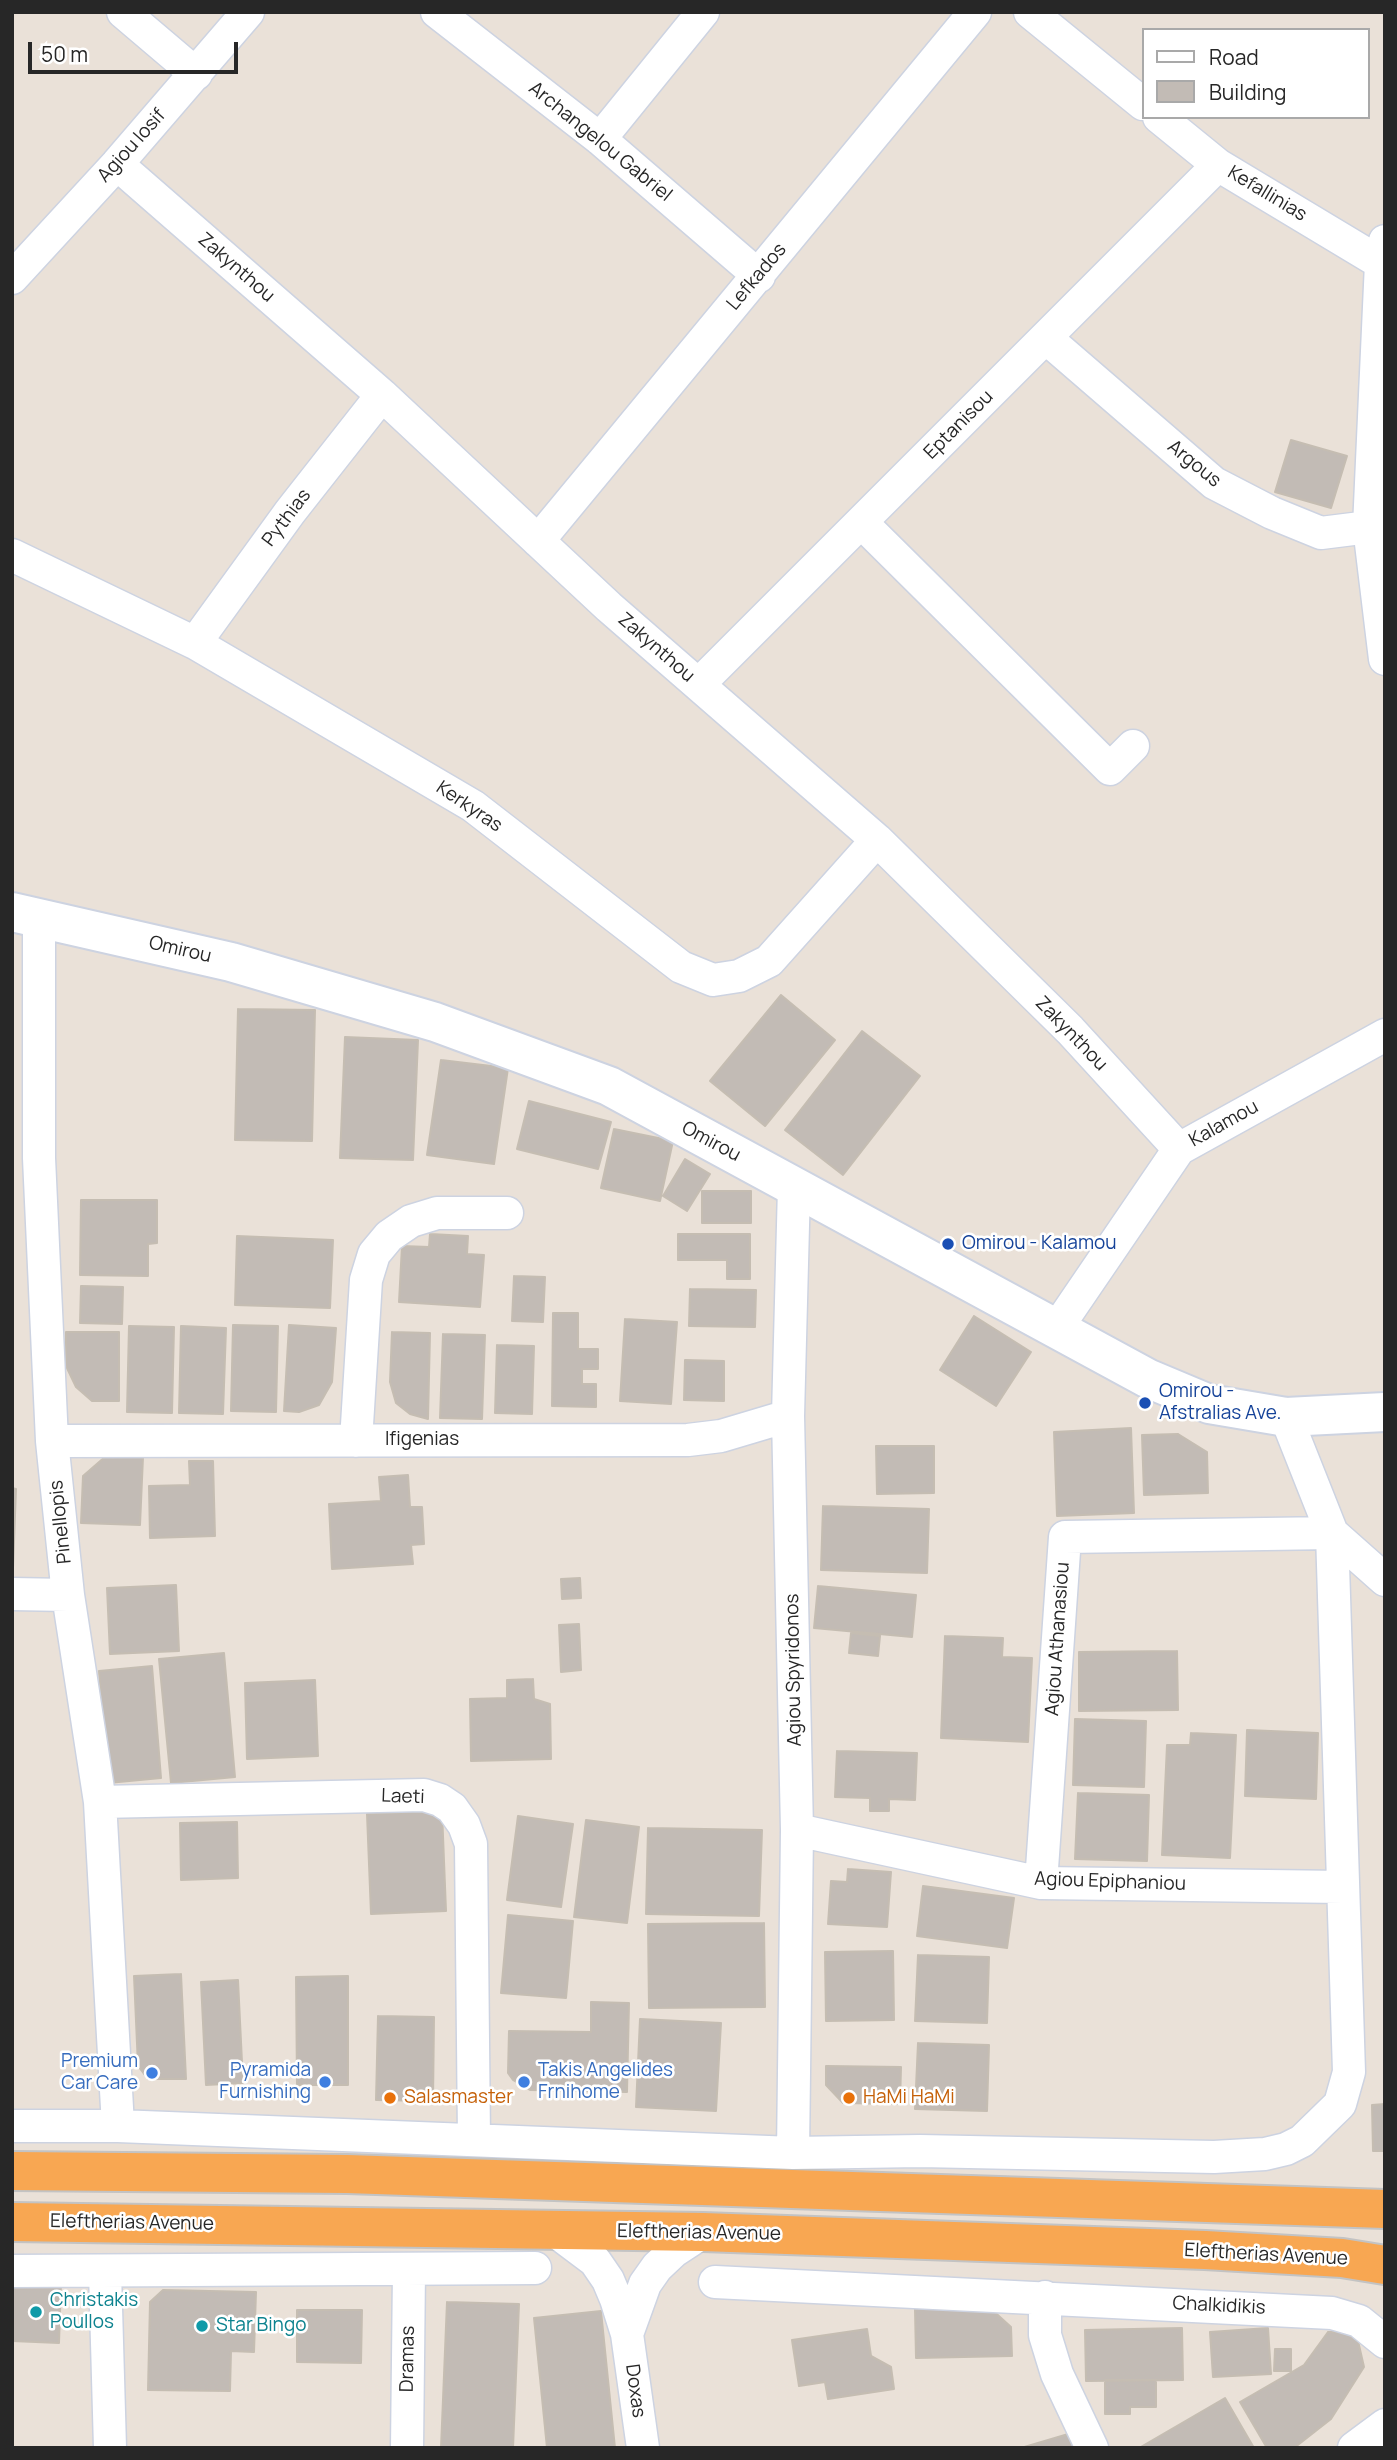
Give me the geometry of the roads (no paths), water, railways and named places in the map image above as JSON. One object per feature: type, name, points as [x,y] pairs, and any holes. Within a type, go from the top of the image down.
[{"type":"highway","points":[[12,2171],[361,2174],[1385,2209]]},
{"type":"highway","name":"Eleftherias Avenue","points":[[12,2222],[703,2232],[1205,2250],[1342,2258],[1385,2265]]},
{"type":"street","points":[[123,12],[196,74]]},
{"type":"street","name":"Agiou Iosif","points":[[12,278],[117,164],[248,12]]},
{"type":"street","name":"Archangelou Gabriel","points":[[437,12],[600,139],[759,276]]},
{"type":"street","points":[[600,139],[703,12]]},
{"type":"street","name":"Lefkados","points":[[538,541],[975,12]]},
{"type":"street","points":[[1030,12],[1142,103]]},
{"type":"street","name":"Kefallinias","points":[[1161,119],[1218,165],[1383,252]]},
{"type":"street","name":"Zakynthou","points":[[117,164],[382,395],[538,541],[877,840],[1070,1030],[1179,1149]]},
{"type":"street","name":"Eptanisou","points":[[699,684],[1218,165]]},
{"type":"street","points":[[1383,252],[1369,527],[1385,659]]},
{"type":"street","name":"Argous","points":[[1046,338],[1214,483],[1272,513],[1321,533],[1369,527]]},
{"type":"street","name":"Pythias","points":[[195,643],[290,512],[382,395]]},
{"type":"street","points":[[861,522],[1110,769],[1133,746]]},
{"type":"street","name":"Kerkyras","points":[[12,555],[195,643],[473,806],[681,967],[713,980],[739,976],[769,961],[877,840]]},
{"type":"street","name":"Pinellopis","points":[[26,914],[26,1157],[68,1595],[100,1802],[118,2126]]},
{"type":"street","name":"Omirou","points":[[26,914],[231,962],[435,1022],[608,1086],[1147,1378],[1209,1404],[1286,1417],[1385,1412]]},
{"type":"street","name":"Kalamou","points":[[1058,1328],[1179,1149],[1385,1035]]},
{"type":"street","name":"Agiou Spyridonos","points":[[793,2153],[797,1829],[788,1416],[794,1187]]},
{"type":"street","points":[[356,1441],[366,1280],[374,1254],[389,1236],[411,1221],[437,1213],[507,1213]]},
{"type":"street","name":"Ifigenias","points":[[52,1441],[704,1439],[788,1416]]},
{"type":"street","points":[[12,2126],[118,2126],[793,2153],[920,2151],[1214,2157],[1265,2154],[1286,2149],[1302,2141],[1328,2118],[1346,2089],[1349,2072],[1332,1532],[1286,1417]]},
{"type":"street","points":[[1332,1532],[1385,1580]]},
{"type":"street","name":"Agiou Athanasiou","points":[[1041,1883],[1065,1537],[1332,1532]]},
{"type":"street","points":[[12,1594],[68,1595]]},
{"type":"street","name":"Laeti","points":[[100,1802],[424,1796],[440,1800],[453,1808],[464,1825],[471,1844],[474,2139]]},
{"type":"street","name":"Agiou Epiphaniou","points":[[797,1829],[1041,1883],[1343,1887]]},
{"type":"street","name":"Doxas","points":[[555,2231],[595,2261],[608,2280],[627,2334],[643,2448]]},
{"type":"street","name":"Doxas","points":[[627,2334],[645,2284],[657,2267],[674,2251],[703,2232]]},
{"type":"street","points":[[12,2271],[409,2271],[535,2268]]},
{"type":"street","name":"Dramas","points":[[407,2448],[409,2271]]},
{"type":"street","points":[[105,2272],[110,2448]]},
{"type":"street","name":"Chalkidikis","points":[[715,2282],[1332,2313],[1359,2322],[1383,2339]]},
{"type":"street","points":[[1045,2297],[1045,2335],[1057,2374],[1092,2448]]},
{"type":"street","points":[[1354,2448],[1385,2425]]},
{"type":"place","name":"Omirou - Kalamou","points":[[948,1244]]},
{"type":"place","name":"Omirou - Afstralias Ave.","points":[[1145,1403]]},
{"type":"place","name":"Premium Car Care","points":[[152,2073]]},
{"type":"place","name":"Pyramida Furnishing","points":[[325,2082]]},
{"type":"place","name":"Takis Angelides Frnihome","points":[[524,2082]]},
{"type":"place","name":"Salasmaster","points":[[390,2098]]},
{"type":"place","name":"HaMi HaMi","points":[[849,2098]]},
{"type":"place","name":"Christakis Poullos","points":[[36,2312]]},
{"type":"place","name":"Star Bingo","points":[[202,2326]]}]
